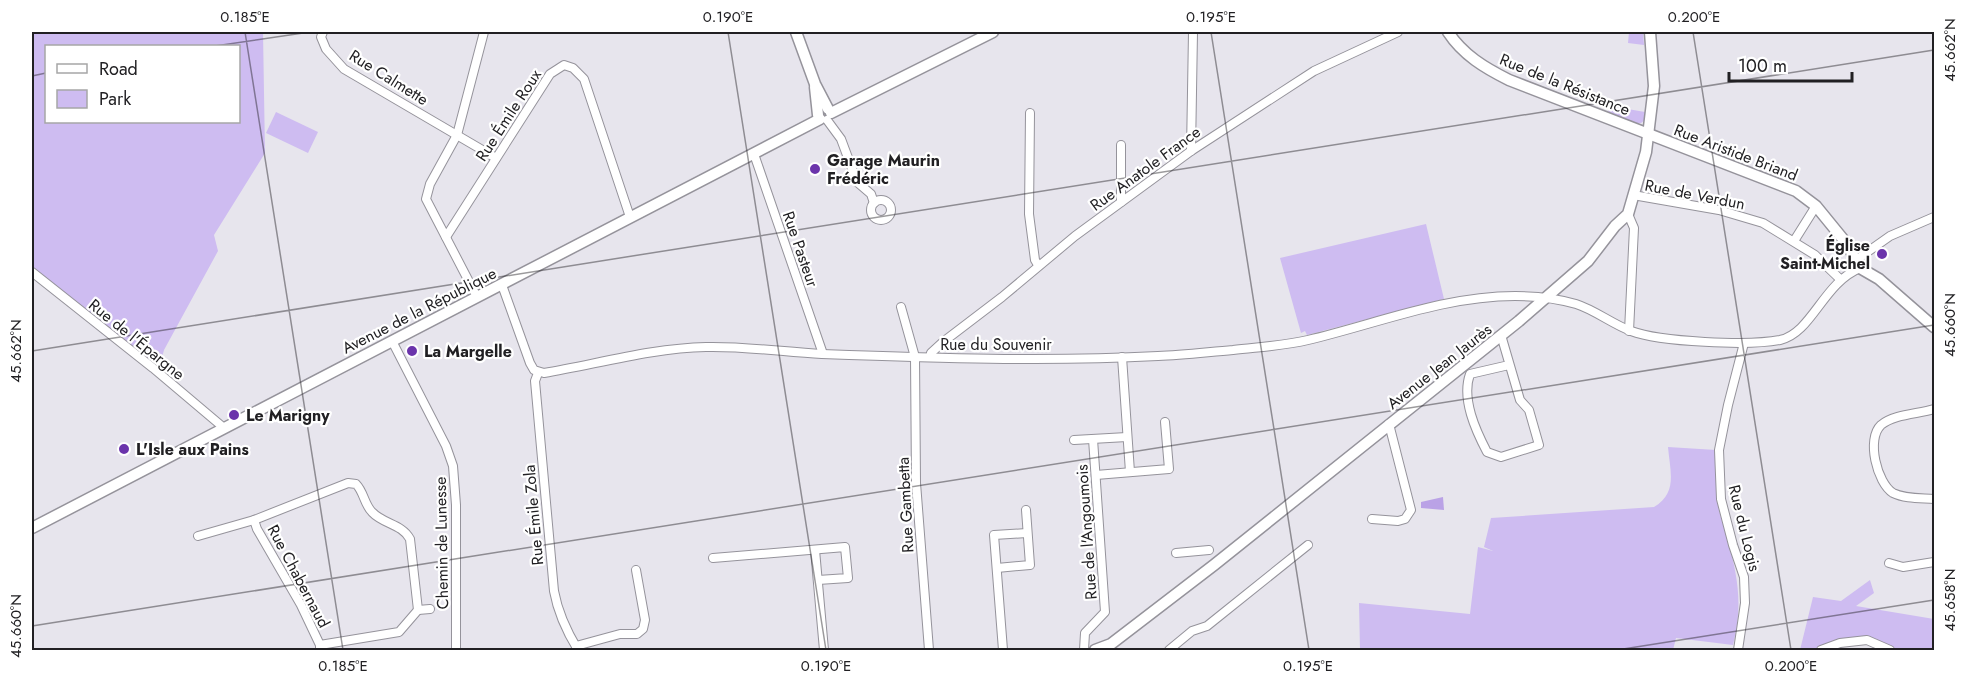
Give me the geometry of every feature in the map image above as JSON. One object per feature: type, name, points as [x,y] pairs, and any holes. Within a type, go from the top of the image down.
[{"type":"main road","points":[[796,32],[815,84],[815,103],[825,115]]},
{"type":"main road","name":"Avenue de la République","points":[[32,528],[825,115],[993,32]]},
{"type":"main road","name":"Rue de la Résistance","points":[[1448,32],[1471,58],[1489,70],[1509,80],[1650,134]]},
{"type":"main road","name":"Avenue Jean Jaurès","points":[[1095,651],[1109,647],[1206,571],[1501,336],[1588,261],[1615,226],[1628,214],[1646,152],[1650,134],[1654,86],[1650,32]]},
{"type":"main road","name":"Rue Aristide Briand","points":[[1650,134],[1796,191],[1816,206],[1847,244],[1858,264],[1935,327]]},
{"type":"street","name":"Rue Calmette","points":[[323,32],[321,38],[326,49],[344,69],[496,158]]},
{"type":"street","points":[[477,297],[426,199],[430,184],[457,135],[484,32]]},
{"type":"street","points":[[1191,151],[1193,32]]},
{"type":"street","name":"Rue Anatole France","points":[[930,357],[931,353],[943,342],[1002,297],[1038,265],[1191,151],[1314,71],[1398,32]]},
{"type":"street","name":"Rue Émile Roux","points":[[446,237],[550,74],[564,65],[573,68],[584,79],[630,217]]},
{"type":"street","points":[[1030,112],[1029,214],[1035,260],[1038,265]]},
{"type":"street","points":[[825,115],[841,139],[857,182],[870,194],[874,203]]},
{"type":"street","points":[[1121,145],[1121,202]]},
{"type":"street","name":"Rue Pasteur","points":[[754,154],[823,354]]},
{"type":"street","name":"Rue de Verdun","points":[[1633,195],[1739,214],[1763,223],[1815,255],[1840,279]]},
{"type":"street","points":[[1794,240],[1816,206]]},
{"type":"street","points":[[1628,214],[1634,228],[1629,331]]},
{"type":"street","points":[[1840,279],[1890,236],[1935,217]]},
{"type":"street","name":"Rue de l'Épargne","points":[[32,272],[224,428]]},
{"type":"street","name":"Rue du Souvenir","points":[[538,373],[676,348],[738,347],[823,354],[915,357],[1122,357],[1223,351],[1304,341],[1416,310],[1487,297],[1510,296],[1547,298],[1577,304],[1629,331],[1647,336],[1744,343],[1792,336],[1803,326],[1840,279]]},
{"type":"street","points":[[502,285],[530,363],[538,373]]},
{"type":"street","name":"Rue Gambetta","points":[[901,307],[915,357],[916,483],[929,651]]},
{"type":"street","points":[[1501,336],[1520,400],[1529,410],[1539,445],[1501,457],[1487,452],[1473,423],[1467,382],[1470,374],[1509,365]]},
{"type":"street","name":"Chemin de Lunesse","points":[[392,341],[446,446],[453,466],[456,505],[456,651]]},
{"type":"street","name":"Rue du Logis","points":[[1738,651],[1744,614],[1744,577],[1732,545],[1721,499],[1719,450],[1744,343]]},
{"type":"street","points":[[1122,357],[1130,472]]},
{"type":"street","name":"Rue Émile Zola","points":[[538,373],[535,381],[554,591],[557,608],[577,648]]},
{"type":"street","points":[[1935,409],[1888,421],[1878,429],[1873,441],[1878,472],[1887,488],[1899,495],[1935,499]]},
{"type":"street","points":[[1096,475],[1169,469],[1165,422]]},
{"type":"street","points":[[1372,519],[1398,521],[1405,519],[1411,510],[1389,424]]},
{"type":"street","points":[[1074,440],[1127,437]]},
{"type":"street","name":"Rue de l'Angoumois","points":[[1084,651],[1085,633],[1106,612],[1093,439]]},
{"type":"street","name":"Rue Chabernaud","points":[[198,536],[254,520],[348,483],[356,484],[361,489],[370,512],[406,532],[410,539],[418,610],[399,632],[320,648],[301,605],[254,520]]},
{"type":"street","points":[[997,568],[1030,565],[1026,510]]},
{"type":"street","points":[[1003,651],[994,536],[1028,533]]},
{"type":"street","points":[[1169,651],[1192,631],[1207,626],[1308,545]]},
{"type":"street","points":[[713,558],[845,548],[848,578],[818,580]]},
{"type":"street","points":[[814,550],[824,651]]},
{"type":"street","points":[[1176,553],[1209,550]]},
{"type":"street","points":[[1889,563],[1903,567],[1935,562]]},
{"type":"street","points":[[577,648],[620,634],[637,634],[643,629],[645,620],[636,570]]},
{"type":"street","points":[[418,610],[430,609]]},
{"type":"street","points":[[1821,651],[1840,643],[1867,640],[1890,651]]},
{"type":"green space","points":[[32,32],[263,32],[265,153],[214,235],[218,251],[164,350],[161,361],[155,366],[32,272]]},
{"type":"green space","points":[[1629,32],[1643,32],[1644,45],[1628,43]]},
{"type":"green space","points":[[1610,106],[1645,112],[1645,120],[1637,123],[1608,113]]},
{"type":"green space","points":[[276,112],[318,132],[308,153],[266,133]]},
{"type":"green space","points":[[1426,224],[1444,299],[1307,335],[1305,331],[1301,333],[1280,258]]},
{"type":"green space","points":[[1668,447],[1716,450],[1718,502],[1737,580],[1738,617],[1733,645],[1676,638],[1673,650],[1360,650],[1359,603],[1470,614],[1478,547],[1493,551],[1484,547],[1491,518],[1654,507],[1662,501],[1670,488]]},
{"type":"green space","points":[[1870,580],[1874,593],[1856,606],[1934,619],[1934,650],[1880,650],[1867,644],[1841,647],[1836,650],[1800,650],[1813,597],[1841,601]]},
{"type":"shaded area","points":[[1443,497],[1444,510],[1421,508],[1421,502]]},
{"type":"place","name":"Garage Maurin Frédéric","points":[[815,169]]},
{"type":"place","name":"Église Saint-Michel","points":[[1882,254]]},
{"type":"place","name":"La Margelle","points":[[412,351]]},
{"type":"place","name":"Le Marigny","points":[[234,415]]},
{"type":"place","name":"L'Isle aux Pains","points":[[124,449]]}]
